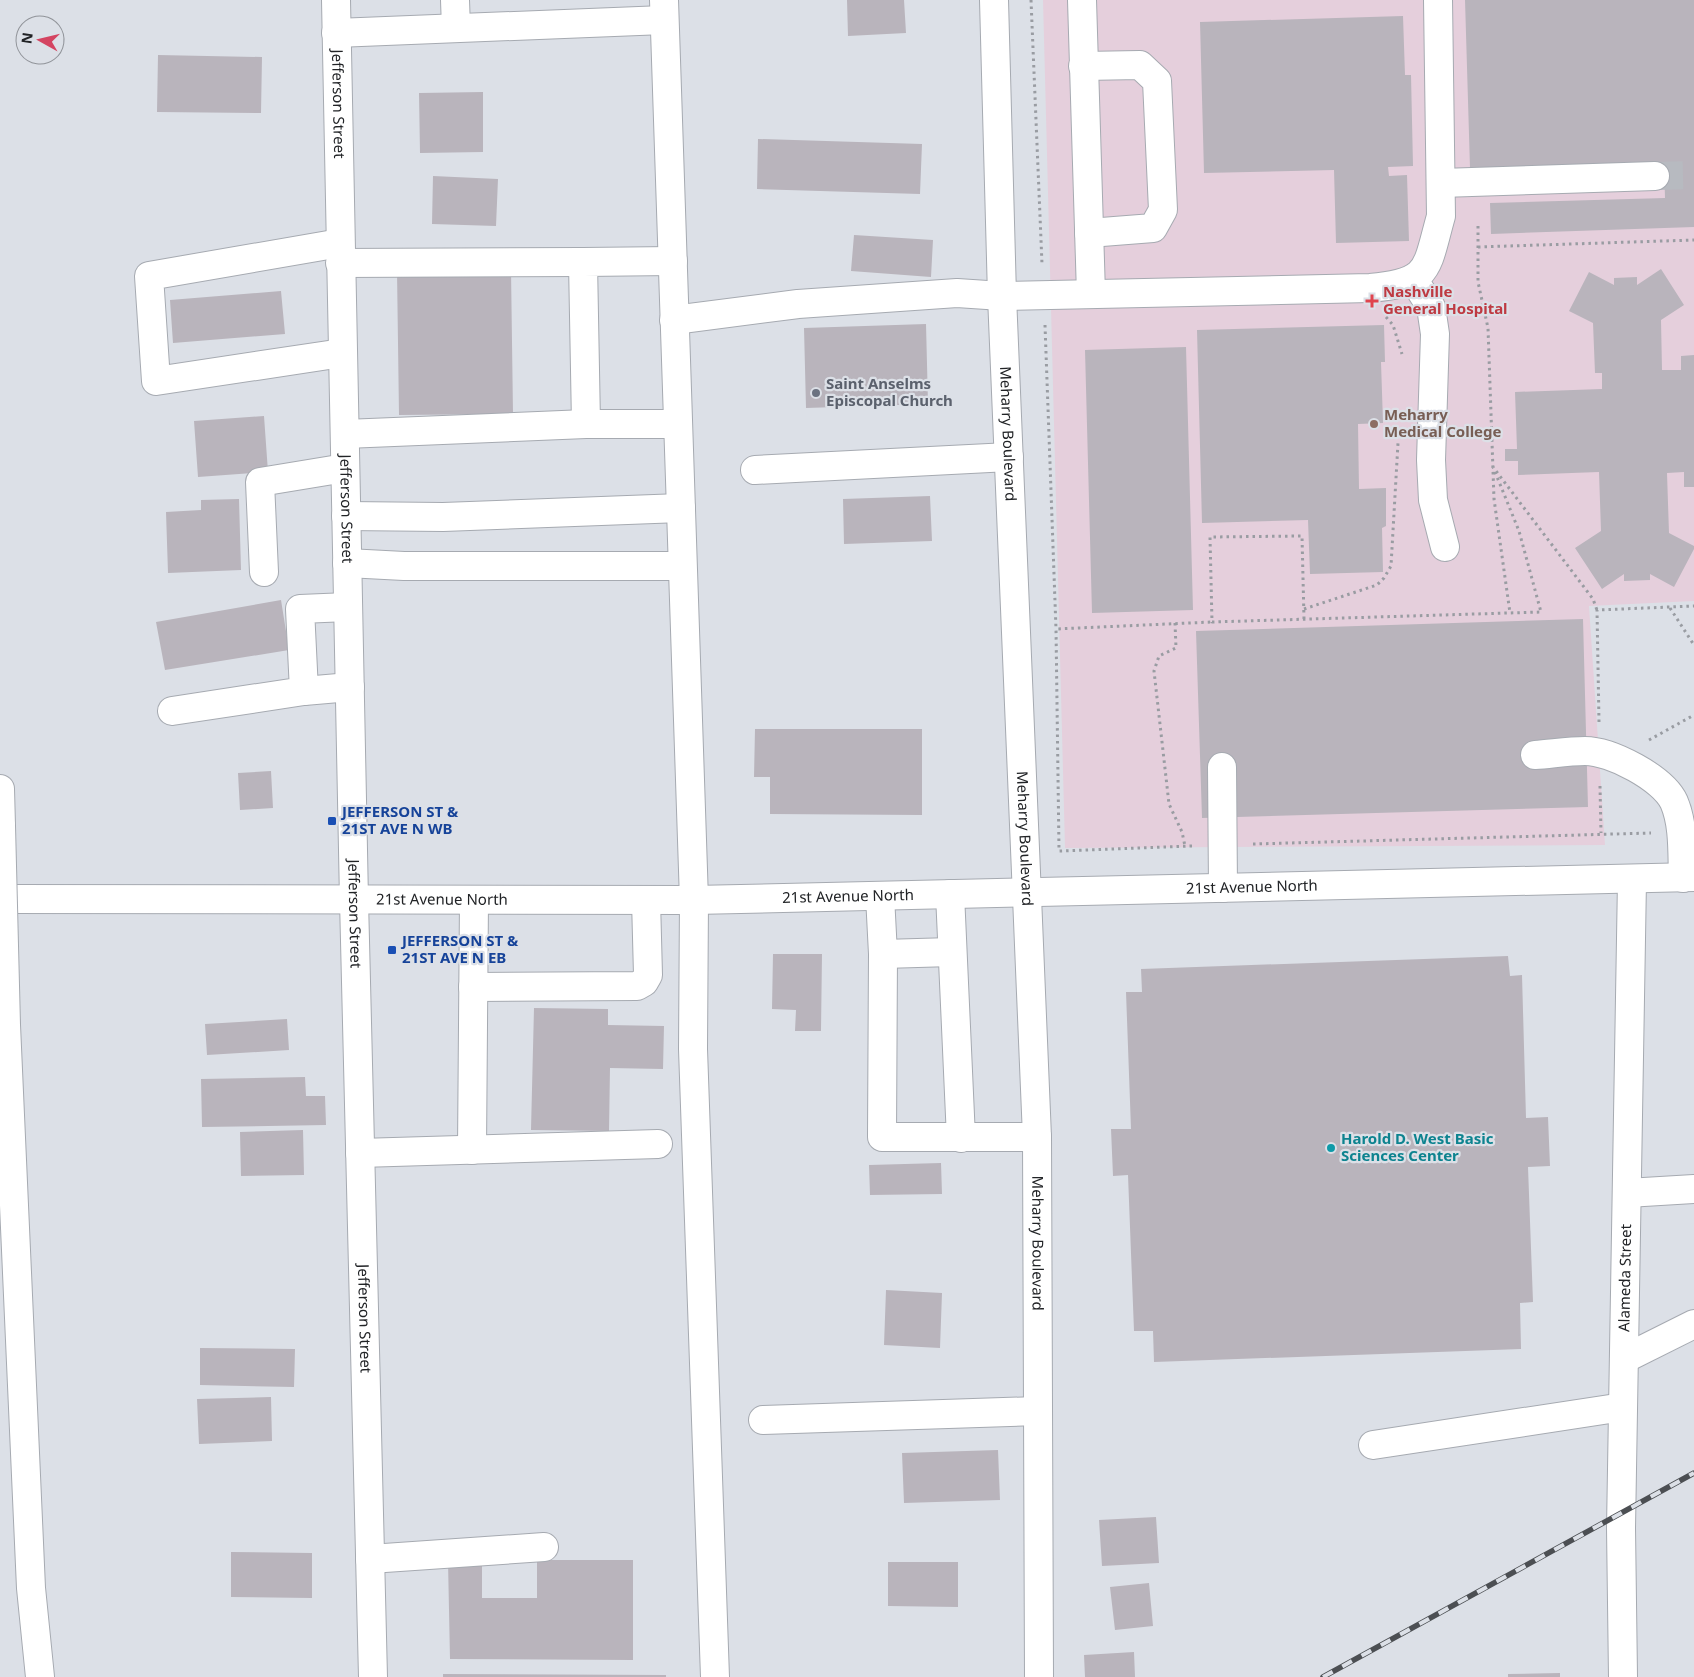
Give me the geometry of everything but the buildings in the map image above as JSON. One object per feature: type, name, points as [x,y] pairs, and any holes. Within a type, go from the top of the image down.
[{"type":"main road","name":"Jefferson Street","points":[[336,0],[354,900],[374,1677]]},
{"type":"main road","points":[[455,0],[456,28]]},
{"type":"main road","name":"Meharry Boulevard","points":[[994,0],[1002,296],[1038,1137],[1037,1411],[1039,1677]]},
{"type":"main road","points":[[1082,0],[1091,294]]},
{"type":"main road","points":[[674,320],[798,304],[957,294],[1002,296],[1370,288],[1395,286],[1414,280],[1426,265],[1434,246],[1441,216],[1438,0]]},
{"type":"main road","points":[[336,32],[456,28],[664,10],[694,900],[693,1048],[715,1677]]},
{"type":"main road","points":[[1083,66],[1140,65],[1157,81],[1163,210],[1153,228],[1089,233]]},
{"type":"main road","points":[[1441,183],[1655,176]]},
{"type":"main road","points":[[342,353],[156,381],[149,276],[340,253],[583,262],[672,261]]},
{"type":"main road","points":[[583,262],[586,424]]},
{"type":"main road","points":[[1414,280],[1431,307],[1435,334],[1431,460],[1433,500],[1446,547]]},
{"type":"main road","points":[[344,434],[586,424],[678,424]]},
{"type":"main road","points":[[755,470],[1009,457]]},
{"type":"main road","points":[[264,572],[260,482],[345,468]]},
{"type":"main road","points":[[346,516],[443,517],[681,508]]},
{"type":"main road","points":[[347,563],[404,566],[682,566]]},
{"type":"main road","points":[[304,691],[300,610],[348,607]]},
{"type":"main road","points":[[172,711],[304,691],[350,687]]},
{"type":"main road","points":[[1535,755],[1586,751],[1608,757],[1638,769],[1661,783],[1674,802],[1689,878]]},
{"type":"main road","points":[[1222,766],[1223,888]]},
{"type":"main road","points":[[0,789],[6,1026],[31,1588],[40,1677]]},
{"type":"main road","name":"21st Avenue North","points":[[0,899],[694,900],[1689,878]]},
{"type":"main road","name":"Alameda Street","points":[[1623,1677],[1621,1528],[1632,880]]},
{"type":"main road","points":[[950,894],[961,1138]]},
{"type":"main road","points":[[880,896],[883,954],[882,1137],[1038,1137]]},
{"type":"main road","points":[[472,1150],[474,900]]},
{"type":"main road","points":[[473,987],[637,986],[644,982],[648,975],[646,900]]},
{"type":"main road","points":[[883,954],[952,952]]},
{"type":"main road","points":[[360,1153],[658,1144]]},
{"type":"main road","points":[[1627,1192],[1694,1189]]},
{"type":"main road","points":[[1624,1359],[1694,1324]]},
{"type":"main road","points":[[1373,1445],[1623,1407]]},
{"type":"main road","points":[[763,1420],[1037,1411]]},
{"type":"main road","points":[[370,1559],[544,1547]]},
{"type":"path","points":[[1478,226],[1478,282],[1488,328],[1494,499],[1510,613]]},
{"type":"path","points":[[1478,247],[1694,240]]},
{"type":"path","points":[[1382,315],[1393,324],[1403,358]]},
{"type":"path","points":[[1304,609],[1377,584],[1384,578],[1391,566],[1398,437]]},
{"type":"path","points":[[1493,467],[1592,599],[1596,610],[1608,757],[1601,833]]},
{"type":"path","points":[[1493,467],[1519,532],[1540,612],[1176,623],[1056,630],[1059,850],[1680,832]]},
{"type":"path","points":[[1212,622],[1210,537],[1302,536],[1304,619]]},
{"type":"path","points":[[1596,610],[1694,606]]},
{"type":"path","points":[[1670,607],[1694,645]]},
{"type":"path","points":[[1176,623],[1176,648],[1158,656],[1154,671],[1169,804],[1182,832],[1185,846]]},
{"type":"path","points":[[1608,757],[1694,715]]},
{"type":"shaded area","name":"Nashville General Hospital","points":[[1043,0],[1694,0],[1694,601],[1589,606],[1605,845],[1065,848]]},
{"type":"tunnel","points":[[1655,176],[1694,175]]},
{"type":"railway","points":[[1323,1677],[1694,1473]]},
{"type":"place","name":"Nashville General Hospital","points":[[1372,301]]},
{"type":"place","name":"Saint Anselms Episcopal Church","points":[[816,393]]},
{"type":"place","name":"Meharry Medical College","points":[[1374,424]]},
{"type":"place","name":"JEFFERSON ST & 21ST AVE N WB","points":[[332,821]]},
{"type":"place","name":"JEFFERSON ST & 21ST AVE N EB","points":[[392,950]]},
{"type":"place","name":"Harold D. West Basic Sciences Center","points":[[1331,1148]]}]
